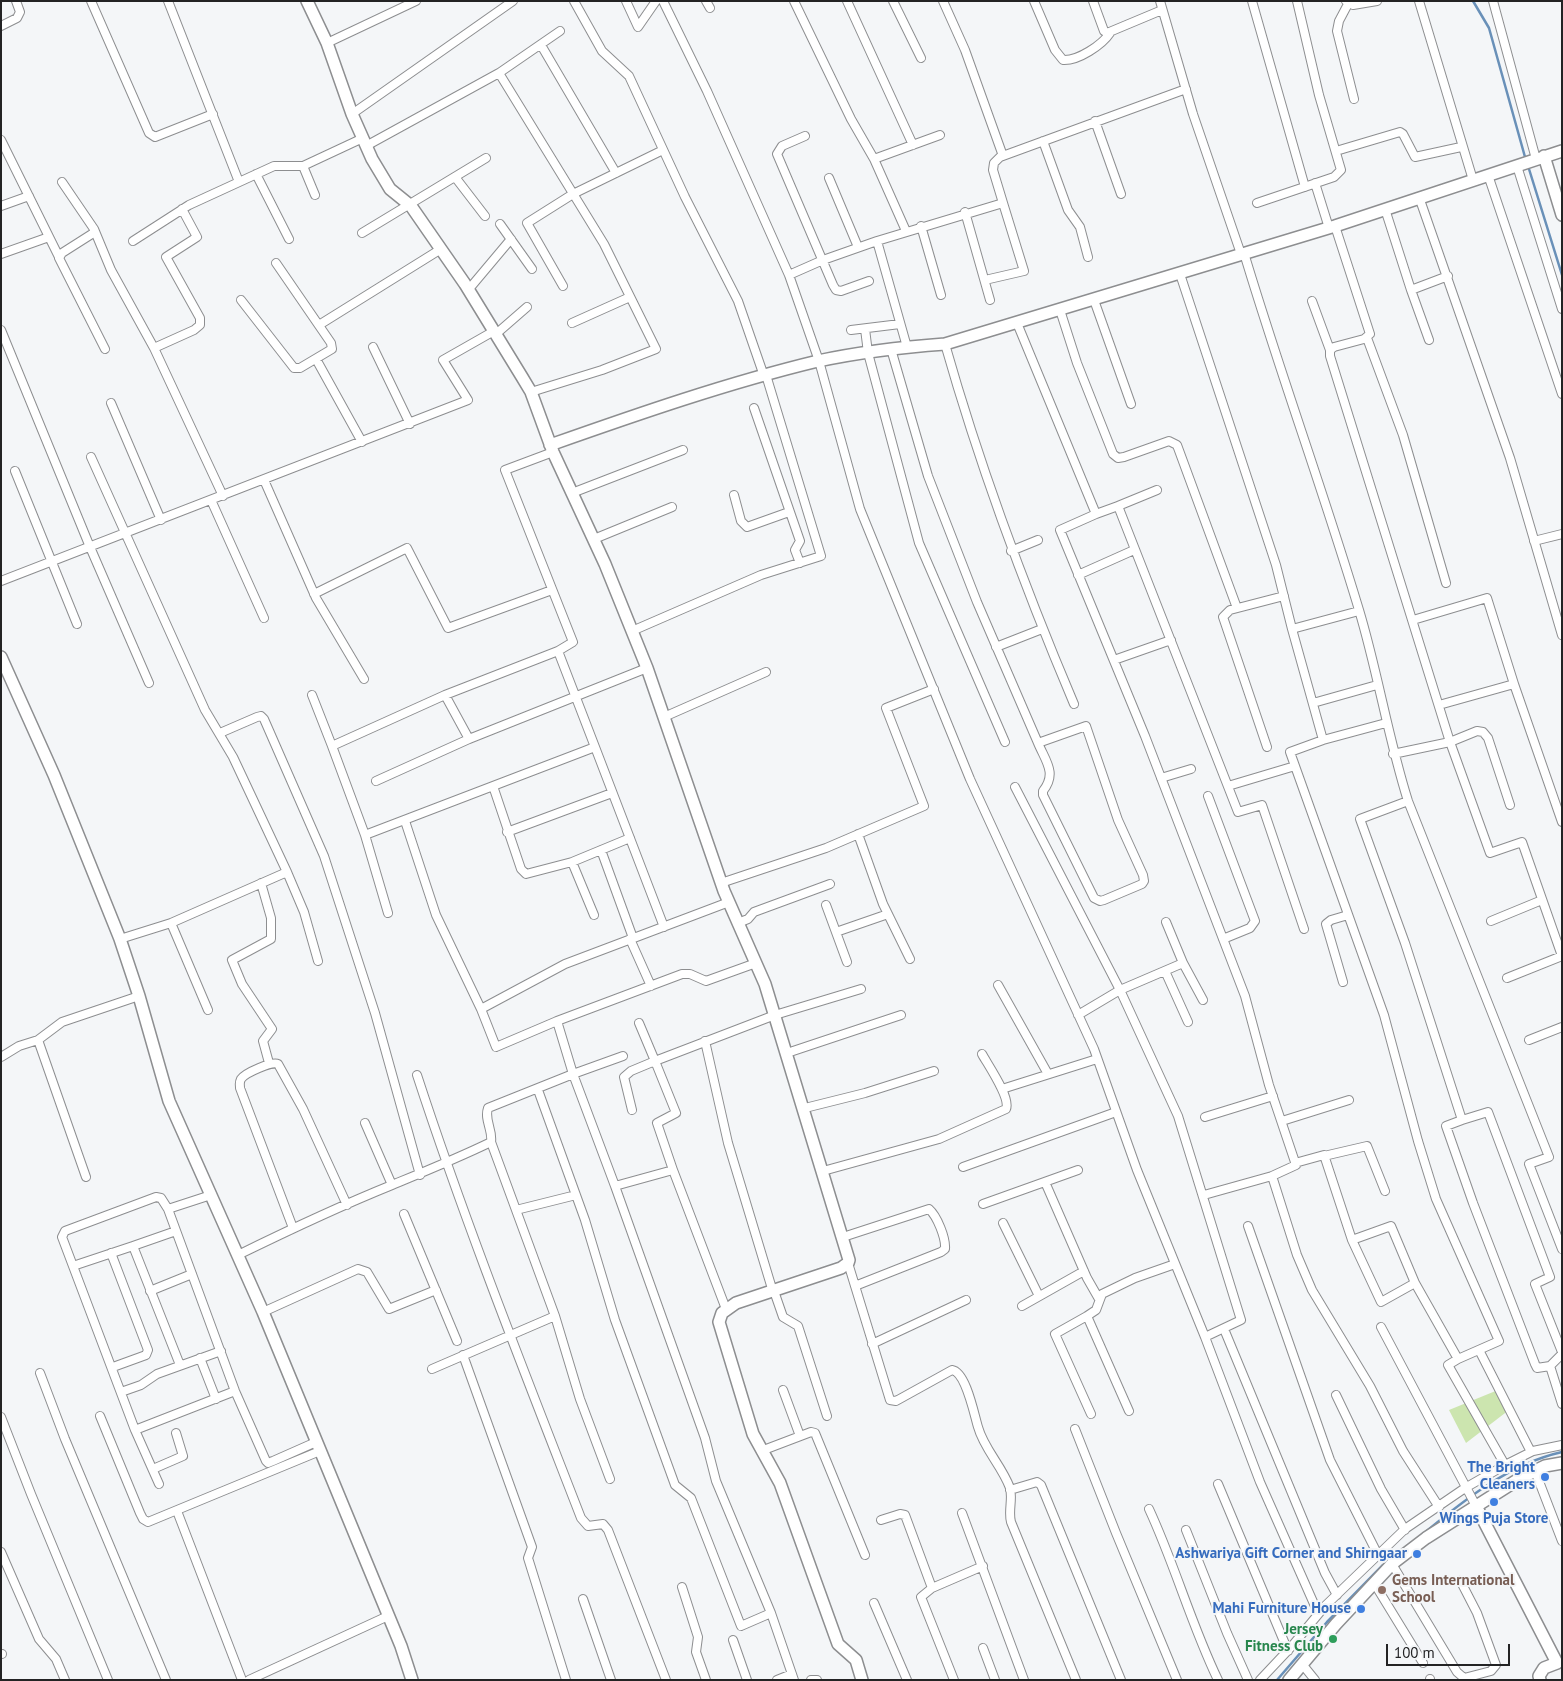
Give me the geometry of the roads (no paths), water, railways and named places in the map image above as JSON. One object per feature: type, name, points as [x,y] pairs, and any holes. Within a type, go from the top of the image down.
[{"type":"street","points":[[1,26],[17,18],[20,12],[16,1]]},
{"type":"street","points":[[90,1],[149,134],[155,137],[214,114]]},
{"type":"street","points":[[168,1],[214,114],[239,182]]},
{"type":"street","points":[[307,1],[327,42],[352,114],[364,142],[390,189],[411,206],[469,290],[531,392],[551,449],[594,539],[647,668],[721,883],[756,963],[775,1015],[805,1108],[848,1255],[848,1263],[891,1401],[899,1400],[952,1370],[956,1371],[972,1402],[983,1441],[1010,1490],[1011,1522],[1076,1680]]},
{"type":"street","points":[[327,42],[416,1]]},
{"type":"street","points":[[352,114],[513,1]]},
{"type":"street","points":[[574,1],[602,51],[629,76],[738,301],[765,375],[821,556],[761,575],[632,631]]},
{"type":"street","points":[[626,1],[638,27],[656,1]]},
{"type":"street","points":[[663,1],[708,91],[789,275],[819,361],[860,509],[970,779],[1097,1058],[1137,1170],[1205,1337],[1260,1482],[1318,1613]]},
{"type":"street","points":[[794,1],[851,119],[874,159],[906,231]]},
{"type":"street","points":[[847,1],[912,145]]},
{"type":"street","points":[[893,1],[921,58]]},
{"type":"street","points":[[943,1],[965,50],[1003,156]]},
{"type":"street","points":[[1034,1],[1055,50],[1063,60],[1072,59],[1102,43],[1110,33],[1162,10]]},
{"type":"street","points":[[1093,1],[1104,30],[1110,33]]},
{"type":"street","points":[[1160,1],[1186,89],[1242,253],[1359,611],[1393,754],[1408,801],[1549,1157],[1529,1164],[1562,1249]]},
{"type":"street","points":[[1252,1],[1304,187]]},
{"type":"street","points":[[1257,203],[1340,173],[1341,166],[1319,95],[1297,1]]},
{"type":"street","points":[[1354,99],[1337,31],[1339,21],[1347,3],[1357,5],[1377,1]]},
{"type":"street","points":[[1419,1],[1461,147],[1473,180]]},
{"type":"street","points":[[1493,1],[1540,158],[1562,215]]},
{"type":"street","points":[[134,241],[182,209],[274,166],[303,166],[364,142],[500,73],[560,31]]},
{"type":"street","points":[[541,44],[616,173]]},
{"type":"street","points":[[500,73],[604,244],[656,349],[602,370],[531,392]]},
{"type":"street","points":[[985,280],[1024,271],[993,166],[1003,156],[1186,89]]},
{"type":"street","points":[[1095,121],[1121,194]]},
{"type":"street","points":[[1336,151],[1400,132],[1403,134],[1415,157],[1461,147]]},
{"type":"street","points":[[874,159],[940,135]]},
{"type":"street","points":[[805,136],[780,148],[777,154],[833,285],[838,291],[869,281]]},
{"type":"street","points":[[1,140],[105,349]]},
{"type":"street","points":[[1043,141],[1068,210],[1080,226],[1088,257]]},
{"type":"street","points":[[563,286],[526,223],[573,194],[664,150]]},
{"type":"street","points":[[332,746],[445,695],[558,651],[573,642],[505,470],[551,449],[671,403],[819,361],[891,349],[945,344],[1332,227],[1562,151]]},
{"type":"street","points":[[362,233],[411,206],[486,158]]},
{"type":"street","points":[[303,166],[315,195]]},
{"type":"street","points":[[1517,166],[1562,309]]},
{"type":"street","points":[[256,174],[289,239]]},
{"type":"street","points":[[1488,175],[1562,394]]},
{"type":"street","points":[[456,177],[485,216]]},
{"type":"street","points":[[829,178],[858,247]]},
{"type":"street","points":[[62,182],[95,232],[111,270],[154,348],[223,496]]},
{"type":"street","points":[[1315,183],[1367,320],[1370,331],[1367,338],[1403,435],[1446,583]]},
{"type":"street","points":[[1,206],[28,196]]},
{"type":"street","points":[[1419,197],[1510,458],[1562,635]]},
{"type":"street","points":[[789,275],[858,247],[965,212],[1003,203]]},
{"type":"street","points":[[154,348],[194,330],[200,325],[197,313],[166,257],[197,237],[182,209]]},
{"type":"street","points":[[1385,209],[1429,340]]},
{"type":"street","points":[[965,212],[990,300]]},
{"type":"street","points":[[500,224],[532,269]]},
{"type":"street","points":[[922,226],[941,295]]},
{"type":"street","points":[[59,256],[95,232]]},
{"type":"street","points":[[1,254],[49,237]]},
{"type":"street","points":[[469,290],[511,239]]},
{"type":"street","points":[[877,241],[907,347]]},
{"type":"street","points":[[320,325],[441,249]]},
{"type":"street","points":[[241,300],[293,367],[300,368],[332,347],[320,325],[276,263]]},
{"type":"street","points":[[1180,274],[1276,565],[1323,740]]},
{"type":"street","points":[[1411,290],[1448,276]]},
{"type":"street","points":[[572,324],[630,297]]},
{"type":"street","points":[[1094,300],[1131,404]]},
{"type":"street","points":[[1312,301],[1330,350],[1330,356],[1450,742],[1490,853],[1522,842],[1562,956],[1507,978]]},
{"type":"street","points":[[1,581],[468,400],[443,360],[495,332],[527,307]]},
{"type":"street","points":[[1060,310],[1077,363],[1113,454],[1118,458],[1124,457],[1169,441],[1177,445],[1237,608]]},
{"type":"street","points":[[1018,323],[1096,514]]},
{"type":"street","points":[[851,330],[900,324]]},
{"type":"street","points":[[865,329],[868,353],[919,543],[1005,742]]},
{"type":"street","points":[[1,330],[90,547],[149,684]]},
{"type":"street","points":[[1330,350],[1367,338]]},
{"type":"street","points":[[945,344],[968,422],[1011,551],[1074,704]]},
{"type":"street","points":[[373,347],[410,424]]},
{"type":"street","points":[[891,349],[928,476],[996,646],[1050,772],[1051,780],[1043,791],[1044,795],[1094,898],[1100,901],[1104,900],[1142,884],[1144,875],[1118,820],[1086,726],[1038,743]]},
{"type":"street","points":[[316,359],[362,442]]},
{"type":"street","points":[[111,403],[161,520]]},
{"type":"street","points":[[754,408],[800,541],[795,550],[800,563]]},
{"type":"street","points":[[572,493],[682,450]]},
{"type":"street","points":[[91,457],[205,710],[220,733],[255,800],[304,912],[318,961]]},
{"type":"street","points":[[15,471],[77,624]]},
{"type":"street","points":[[264,480],[314,594],[364,679]]},
{"type":"street","points":[[1157,490],[1060,530],[1161,778],[1245,996],[1273,1096],[1295,1163]]},
{"type":"street","points":[[734,495],[741,521],[747,527],[790,512]]},
{"type":"street","points":[[212,500],[264,618]]},
{"type":"street","points":[[1118,506],[1238,812],[1262,805],[1304,929]]},
{"type":"street","points":[[594,539],[672,507]]},
{"type":"street","points":[[1534,541],[1562,534]]},
{"type":"street","points":[[1011,551],[1038,540]]},
{"type":"street","points":[[314,594],[407,548],[448,628],[552,590]]},
{"type":"street","points":[[1078,575],[1134,550]]},
{"type":"street","points":[[1267,747],[1223,620],[1227,611],[1284,596]]},
{"type":"street","points":[[1413,620],[1488,598],[1514,684],[1562,822]]},
{"type":"street","points":[[1292,628],[1359,611]]},
{"type":"street","points":[[996,646],[1042,629]]},
{"type":"street","points":[[1114,660],[1171,640]]},
{"type":"street","points":[[558,651],[664,927]]},
{"type":"street","points":[[1,657],[54,775],[120,939],[139,996],[169,1101],[263,1312],[388,1616],[412,1680]]},
{"type":"street","points":[[376,782],[469,739],[647,668]]},
{"type":"street","points":[[664,718],[766,672]]},
{"type":"street","points":[[1439,705],[1514,684]]},
{"type":"street","points":[[1313,703],[1377,685]]},
{"type":"street","points":[[721,883],[826,848],[924,806],[886,708],[934,689]]},
{"type":"street","points":[[312,695],[365,835],[388,913]]},
{"type":"street","points":[[445,695],[469,739]]},
{"type":"street","points":[[220,733],[257,716],[261,716],[264,719],[324,856],[375,1014],[420,1175]]},
{"type":"street","points":[[1386,723],[1323,740],[1290,752],[1384,1015],[1418,1141],[1436,1199],[1499,1341],[1448,1365],[1505,1465]]},
{"type":"street","points":[[1393,754],[1450,742],[1476,732],[1483,732],[1488,738],[1510,805]]},
{"type":"street","points":[[365,835],[595,747]]},
{"type":"street","points":[[1228,786],[1295,766]]},
{"type":"street","points":[[1161,778],[1190,769]]},
{"type":"street","points":[[492,786],[521,869],[526,874],[572,862],[630,838]]},
{"type":"street","points":[[1015,787],[1120,990],[1178,1116],[1241,1320],[1205,1337]]},
{"type":"street","points":[[507,832],[612,793]]},
{"type":"street","points":[[1208,796],[1255,921],[1250,928],[1223,939]]},
{"type":"street","points":[[1408,801],[1360,819],[1405,943],[1462,1120]]},
{"type":"street","points":[[405,821],[436,915],[481,1010],[496,1047],[557,1021],[687,974],[706,981],[756,963]]},
{"type":"street","points":[[858,834],[888,914],[910,959]]},
{"type":"street","points":[[601,850],[632,939],[651,986]]},
{"type":"street","points":[[572,862],[594,915]]},
{"type":"street","points":[[120,939],[171,923],[287,872]]},
{"type":"street","points":[[261,883],[271,918],[271,939],[232,960],[242,984],[272,1028],[263,1041],[269,1063]]},
{"type":"street","points":[[738,922],[748,919],[754,912],[830,884]]},
{"type":"street","points":[[1491,921],[1542,900]]},
{"type":"street","points":[[481,1010],[565,964],[729,902]]},
{"type":"street","points":[[826,905],[847,962]]},
{"type":"street","points":[[836,932],[888,914]]},
{"type":"street","points":[[1343,982],[1326,924],[1331,920],[1348,915]]},
{"type":"street","points":[[1166,922],[1182,962],[1203,1000]]},
{"type":"street","points":[[171,923],[208,1010]]},
{"type":"street","points":[[1078,1015],[1120,990],[1182,962]]},
{"type":"street","points":[[1165,971],[1188,1022]]},
{"type":"street","points":[[998,985],[1048,1074]]},
{"type":"street","points":[[632,1110],[624,1077],[631,1071],[775,1015],[862,989]]},
{"type":"street","points":[[1,1057],[19,1046],[38,1040],[62,1022],[139,996]]},
{"type":"street","points":[[787,1053],[901,1015]]},
{"type":"street","points":[[557,1021],[573,1074],[705,1438],[716,1481],[771,1613],[793,1677],[777,1680]]},
{"type":"street","points":[[639,1022],[676,1113],[657,1123],[726,1308]]},
{"type":"street","points":[[1529,1040],[1562,1027]]},
{"type":"street","points":[[38,1040],[86,1177]]},
{"type":"street","points":[[705,1041],[728,1144],[773,1291],[783,1316],[798,1326],[828,1416]]},
{"type":"street","points":[[823,1170],[938,1139],[1004,1111],[1008,1105],[1002,1089],[982,1054]]},
{"type":"street","points":[[610,1479],[580,1399],[555,1316],[491,1142],[493,1133],[486,1115],[488,1108],[623,1056]]},
{"type":"street","points":[[1002,1089],[1097,1058]]},
{"type":"street","points":[[293,1228],[240,1088],[240,1083],[244,1077],[269,1063],[278,1064],[294,1090],[347,1205]]},
{"type":"street","points":[[805,1108],[865,1093],[934,1071]]},
{"type":"street","points":[[417,1075],[446,1164],[509,1335],[582,1518],[588,1526],[603,1524],[608,1530],[666,1680]]},
{"type":"street","points":[[538,1090],[576,1195],[615,1320],[675,1485],[691,1498],[741,1626],[771,1613]]},
{"type":"street","points":[[1205,1117],[1273,1096]]},
{"type":"street","points":[[1282,1122],[1349,1100]]},
{"type":"street","points":[[963,1167],[1116,1112]]},
{"type":"street","points":[[1488,1112],[1550,1277],[1535,1284],[1562,1353],[1550,1366],[1541,1368],[1535,1365],[1472,1203],[1446,1126],[1462,1120],[1488,1112]]},
{"type":"street","points":[[365,1123],[392,1185]]},
{"type":"street","points":[[238,1255],[293,1228],[446,1164],[491,1142]]},
{"type":"street","points":[[1204,1196],[1272,1176],[1295,1163],[1367,1146],[1385,1191]]},
{"type":"street","points":[[1324,1156],[1352,1240],[1381,1302],[1415,1284]]},
{"type":"street","points":[[615,1186],[673,1170]]},
{"type":"street","points":[[983,1204],[1078,1170]]},
{"type":"street","points":[[1272,1176],[1296,1255],[1312,1290],[1365,1378],[1403,1451],[1439,1507]]},
{"type":"street","points":[[1045,1182],[1084,1271],[1099,1298]]},
{"type":"street","points":[[168,1209],[211,1195]]},
{"type":"street","points":[[516,1210],[576,1195]]},
{"type":"street","points":[[159,1484],[135,1430],[62,1237],[65,1231],[156,1197],[161,1198],[168,1209],[235,1391],[268,1463],[318,1446]]},
{"type":"street","points":[[843,1237],[929,1210],[934,1215],[945,1242],[945,1249],[941,1252],[855,1286]]},
{"type":"street","points":[[404,1214],[457,1341]]},
{"type":"street","points":[[1003,1223],[1040,1296]]},
{"type":"street","points":[[1248,1226],[1330,1460],[1378,1555]]},
{"type":"street","points":[[1352,1240],[1391,1226],[1415,1284],[1458,1360]]},
{"type":"street","points":[[73,1266],[176,1231]]},
{"type":"street","points":[[133,1246],[180,1365]]},
{"type":"street","points":[[111,1254],[148,1350],[146,1355],[112,1367]]},
{"type":"street","points":[[848,1263],[726,1308],[720,1318],[720,1329],[747,1416],[761,1451],[780,1483],[838,1644],[856,1660],[862,1680]]},
{"type":"street","points":[[1091,1414],[1055,1334],[1096,1310],[1102,1294],[1135,1278],[1175,1264]]},
{"type":"street","points":[[263,1312],[358,1269],[367,1272],[389,1309],[436,1290]]},
{"type":"street","points":[[1022,1306],[1084,1271]]},
{"type":"street","points":[[150,1291],[192,1274]]},
{"type":"street","points":[[872,1344],[966,1300]]},
{"type":"street","points":[[432,1369],[555,1316]]},
{"type":"street","points":[[1087,1316],[1129,1411]]},
{"type":"street","points":[[1381,1327],[1559,1663],[1544,1668],[1539,1676],[1540,1680]]},
{"type":"street","points":[[1224,1329],[1325,1573],[1336,1594]]},
{"type":"street","points":[[1479,1350],[1531,1452]]},
{"type":"street","points":[[121,1392],[141,1385],[157,1374],[221,1351]]},
{"type":"street","points":[[463,1355],[532,1546],[528,1558],[566,1680]]},
{"type":"street","points":[[200,1358],[216,1398]]},
{"type":"street","points":[[1550,1366],[1562,1404]]},
{"type":"street","points":[[40,1373],[68,1448],[166,1680]]},
{"type":"street","points":[[783,1390],[800,1436]]},
{"type":"street","points":[[135,1430],[235,1391]]},
{"type":"street","points":[[1336,1395],[1381,1489],[1405,1530]]},
{"type":"street","points":[[100,1416],[144,1520],[151,1521],[177,1511],[318,1446]]},
{"type":"street","points":[[1,1417],[34,1503],[108,1680]]},
{"type":"street","points":[[1076,1429],[1116,1533],[1177,1680]]},
{"type":"street","points":[[761,1451],[811,1432],[816,1434],[865,1555]]},
{"type":"street","points":[[153,1469],[183,1456],[176,1433]]},
{"type":"street","points":[[1260,1680],[1288,1651],[1318,1613],[1336,1594],[1405,1530],[1505,1465],[1531,1452],[1562,1445]]},
{"type":"street","points":[[1289,1680],[1392,1564],[1475,1504],[1545,1466],[1562,1463]]},
{"type":"street","points":[[1535,1471],[1562,1541]]},
{"type":"street","points":[[1010,1490],[1038,1482],[1041,1485],[1120,1680]]},
{"type":"street","points":[[1218,1484],[1288,1651]]},
{"type":"street","points":[[1149,1509],[1168,1549],[1200,1642],[1218,1680]]},
{"type":"street","points":[[177,1511],[242,1680]]},
{"type":"street","points":[[962,1513],[1024,1680]]},
{"type":"street","points":[[881,1520],[900,1514],[905,1515],[932,1588]]},
{"type":"street","points":[[1186,1530],[1248,1680]]},
{"type":"street","points":[[1,1552],[37,1634],[56,1658],[65,1680]]},
{"type":"street","points":[[1392,1564],[1458,1678],[1484,1676],[1495,1669],[1495,1660],[1477,1613],[1460,1580]]},
{"type":"street","points":[[954,1680],[921,1599],[922,1595],[932,1588],[982,1566]]},
{"type":"street","points":[[1374,1583],[1423,1663]]},
{"type":"street","points":[[682,1587],[698,1637],[696,1652],[706,1680]]},
{"type":"street","points":[[583,1599],[611,1680]]},
{"type":"street","points":[[874,1602],[907,1680]]},
{"type":"street","points":[[250,1680],[388,1616]]},
{"type":"street","points":[[732,1640],[747,1680]]},
{"type":"street","points":[[983,1648],[995,1680]]},
{"type":"street","points":[[1302,1664],[1315,1680]]},
{"type":"street","points":[[811,1680],[818,1680]]},
{"type":"waterway","points":[[1473,1],[1489,28],[1525,157]]},
{"type":"waterway","points":[[1529,169],[1562,275]]},
{"type":"waterway","points":[[1423,1534],[1471,1496],[1506,1474],[1524,1465],[1562,1452]]},
{"type":"waterway","points":[[1277,1680],[1327,1622],[1383,1565]]},
{"type":"place","name":"The Bright Cleaners","points":[[1545,1477]]},
{"type":"place","name":"Wings Puja Store","points":[[1494,1502]]},
{"type":"place","name":"Ashwariya Gift Corner and Shirngaar","points":[[1417,1554]]},
{"type":"place","name":"Gems International School","points":[[1382,1590]]},
{"type":"place","name":"Mahi Furniture House","points":[[1361,1609]]},
{"type":"place","name":"Jersey Fitness Club","points":[[1333,1639]]}]
